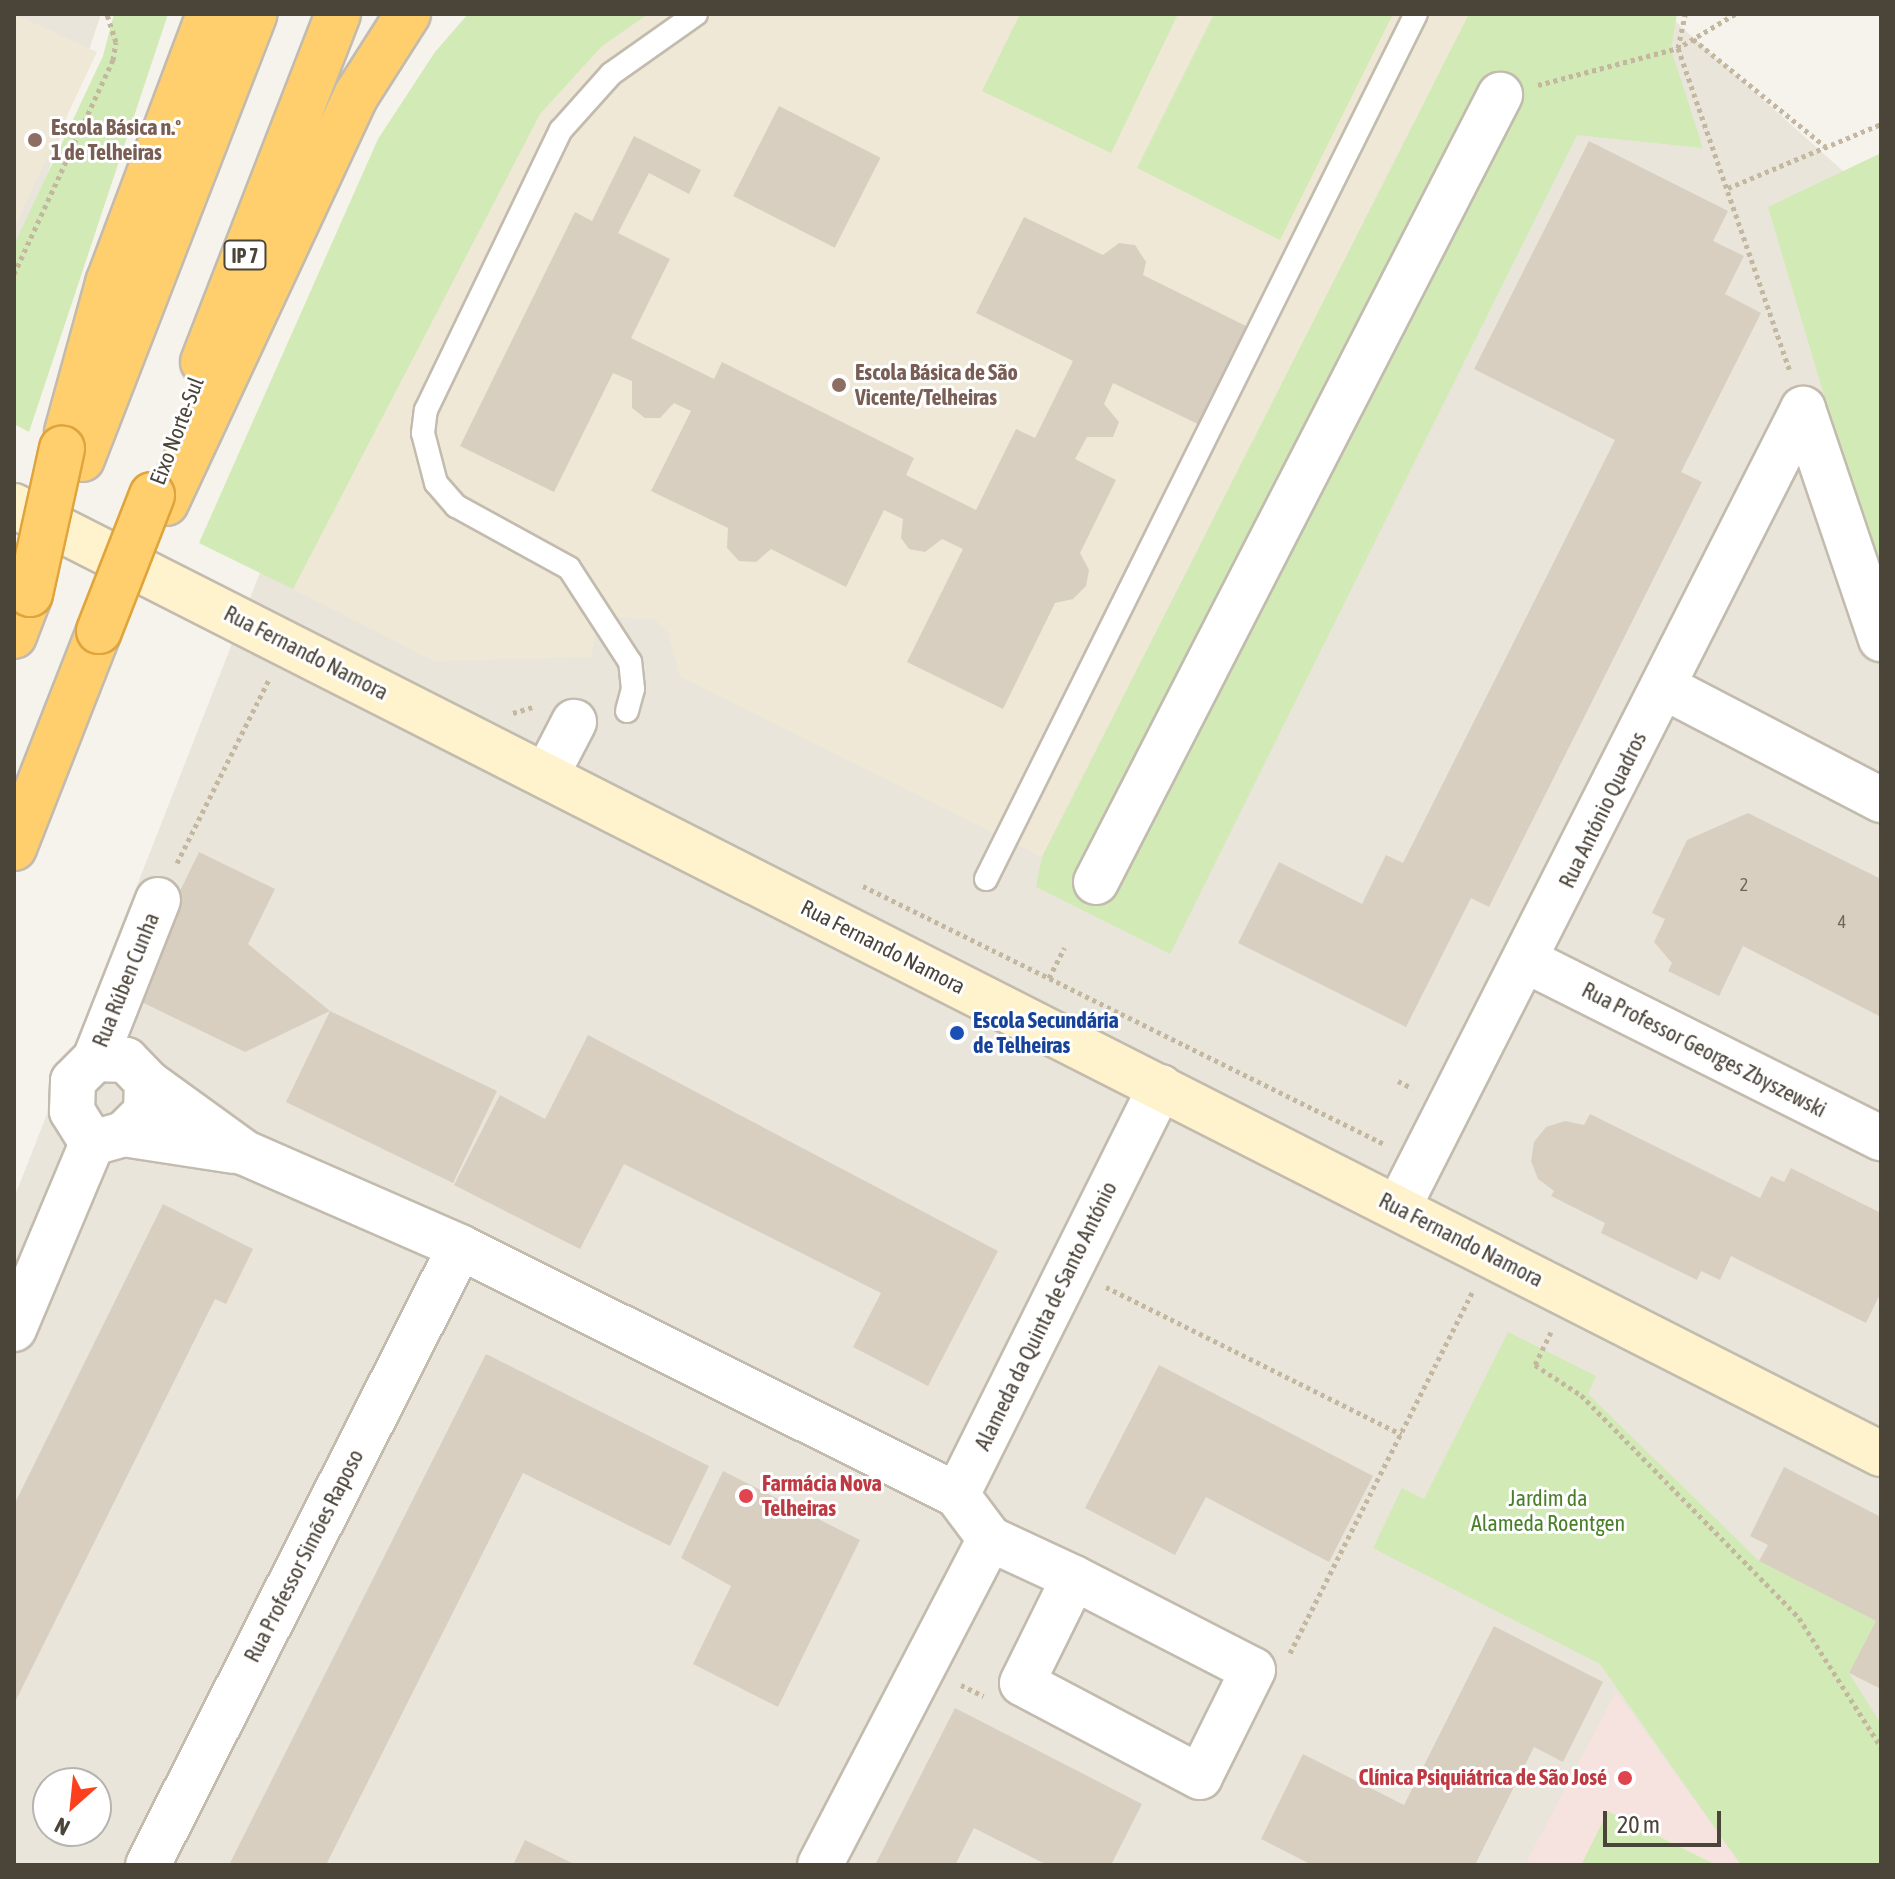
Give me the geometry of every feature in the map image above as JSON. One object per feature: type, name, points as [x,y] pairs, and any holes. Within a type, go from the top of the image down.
[{"type":"highway","points":[[14,636],[30,594],[72,453],[108,283],[209,14]]},
{"type":"highway","points":[[72,453],[255,14]]},
{"type":"highway","name":"Eixo Norte-Sul","points":[[14,848],[99,631],[159,499],[338,14]]},
{"type":"highway","points":[[159,499],[357,94],[408,14]]},
{"type":"street","points":[[1096,882],[1500,95]]},
{"type":"street","points":[[1803,409],[1881,639]]},
{"type":"street","name":"Rua António Quadros","points":[[1398,1208],[1527,961],[1803,409]]},
{"type":"street","name":"Rua Fernando Namora","points":[[14,506],[1881,1454]]},
{"type":"street","points":[[1664,687],[1881,800]]},
{"type":"street","points":[[546,776],[574,722]]},
{"type":"street","name":"Rua Rúben Cunha","points":[[95,1059],[158,900]]},
{"type":"street","name":"Rua Professor Georges Zbyszewski","points":[[1527,961],[1881,1138]]},
{"type":"street","points":[[245,1153],[108,1138],[72,1111],[73,1081],[95,1059],[126,1060],[147,1082],[245,1153],[460,1247],[957,1495],[990,1539],[1074,1578],[1253,1670],[1200,1777],[1022,1683],[1074,1578]]},
{"type":"street","points":[[14,1329],[108,1138],[146,1112],[147,1082]]},
{"type":"street","name":"Alameda da Quinta de Santo António","points":[[957,1495],[1160,1087]]},
{"type":"street","name":"Rua Professor Simões Raposo","points":[[148,1865],[460,1247]]},
{"type":"street","points":[[820,1865],[990,1539]]},
{"type":"lane","points":[[627,711],[630,662],[569,568],[456,506],[436,483],[423,433],[426,410],[561,130],[611,74],[696,14]]},
{"type":"lane","points":[[986,879],[1416,14]]},
{"type":"path","points":[[14,274],[113,60],[116,42],[107,14]]},
{"type":"path","points":[[1685,14],[1678,48],[1803,409]]},
{"type":"path","points":[[1500,95],[1678,48],[1735,14]]},
{"type":"path","points":[[1693,39],[1826,147]]},
{"type":"path","points":[[1728,188],[1881,124]]},
{"type":"path","points":[[158,900],[287,643]]},
{"type":"path","points":[[854,881],[1422,1162]]},
{"type":"path","points":[[1049,978],[1064,948]]},
{"type":"path","points":[[1069,1269],[1401,1434]]},
{"type":"path","points":[[1285,1663],[1478,1280]]},
{"type":"path","points":[[1557,1320],[1535,1365],[1581,1395],[1799,1618],[1881,1747]]},
{"type":"path","points":[[924,1666],[992,1701]]},
{"type":"shaded area","name":"Escola Básica n.º 1 de Telheiras","points":[[14,14],[101,14],[14,274]]},
{"type":"shaded area","name":"Escola Básica n.º 1 de Telheiras","points":[[14,14],[97,52],[14,228]]},
{"type":"shaded area","points":[[605,14],[1667,14],[1881,205],[1881,1865],[14,1865],[14,1198],[414,181]]},
{"type":"shaded area","name":"Escola Básica de São Vicente/Telheiras","points":[[648,14],[1469,14],[1042,857],[681,677],[668,633],[654,619],[619,617],[595,636],[591,657],[434,661],[293,589],[540,114],[602,46]]},
{"type":"shaded area","name":"Clínica Psiquiátrica de São José","points":[[1616,1692],[1741,1865],[1525,1865]]},
{"type":"green space","points":[[114,14],[168,14],[29,432],[14,424],[14,245],[103,56]]},
{"type":"green space","points":[[468,14],[648,14],[602,46],[540,114],[293,589],[199,543],[378,139],[435,52]]},
{"type":"green space","points":[[1020,14],[1178,14],[1111,153],[982,91]]},
{"type":"green space","points":[[1214,14],[1393,14],[1280,240],[1137,168]]},
{"type":"green space","points":[[1469,14],[1677,14],[1671,49],[1703,148],[1577,135],[1170,954],[1036,887],[1042,857]]},
{"type":"green space","points":[[1881,153],[1881,587],[1768,207]]},
{"type":"green space","name":"Jardim da Alameda Roentgen","points":[[1508,1332],[1596,1376],[1588,1394],[1759,1561],[1876,1621],[1849,1673],[1881,1724],[1881,1865],[1741,1865],[1600,1664],[1373,1548],[1402,1488],[1424,1499]]},
{"type":"green space","points":[[1608,1811],[1716,1865],[1581,1865]]},
{"type":"building","points":[[779,106],[881,158],[835,248],[733,196]]},
{"type":"building","points":[[634,136],[701,170],[689,194],[649,173],[618,233],[670,259],[631,338],[714,379],[722,362],[914,458],[906,475],[976,510],[1016,429],[1035,438],[1073,361],[976,313],[1024,217],[1103,255],[1119,243],[1135,245],[1146,262],[1143,275],[1254,330],[1206,428],[1113,383],[1104,404],[1119,422],[1113,437],[1087,437],[1075,459],[1116,480],[1080,553],[1089,570],[1086,586],[1073,599],[1055,603],[1003,709],[907,662],[963,549],[942,539],[925,552],[909,549],[901,538],[903,519],[884,510],[846,587],[771,549],[756,562],[739,561],[727,548],[728,528],[651,491],[691,411],[674,403],[660,418],[645,418],[632,408],[632,381],[613,373],[554,492],[460,446],[575,212],[592,221]]},
{"type":"building","points":[[1589,141],[1728,211],[1713,241],[1744,256],[1725,294],[1761,313],[1681,472],[1702,482],[1489,907],[1471,898],[1406,1027],[1238,943],[1279,862],[1362,904],[1386,855],[1403,863],[1615,440],[1474,369]]},
{"type":"building","points":[[1748,813],[1881,879],[1881,1017],[1743,946],[1719,996],[1668,971],[1672,963],[1654,942],[1665,919],[1652,913],[1687,840]]},
{"type":"building","points":[[199,852],[275,889],[248,944],[330,1011],[245,1052],[129,996]]},
{"type":"building","points":[[330,1011],[497,1091],[453,1183],[286,1102]]},
{"type":"building","points":[[588,1035],[998,1251],[928,1386],[853,1347],[881,1293],[624,1164],[580,1249],[454,1185],[500,1095],[545,1119]]},
{"type":"building","points":[[1590,1114],[1760,1198],[1771,1176],[1784,1182],[1791,1168],[1881,1213],[1881,1292],[1866,1323],[1731,1256],[1720,1280],[1701,1271],[1697,1280],[1601,1233],[1605,1223],[1551,1196],[1554,1191],[1538,1179],[1531,1161],[1534,1142],[1546,1127],[1565,1121],[1584,1125]]},
{"type":"building","points":[[163,1204],[253,1249],[226,1304],[215,1299],[14,1704],[14,1505]]},
{"type":"building","points":[[486,1354],[709,1466],[670,1546],[523,1473],[326,1865],[229,1865]]},
{"type":"building","points":[[1159,1365],[1373,1476],[1329,1562],[1206,1497],[1175,1555],[1085,1508]]},
{"type":"building","points":[[1784,1467],[1881,1517],[1881,1689],[1849,1673],[1876,1621],[1759,1561],[1768,1545],[1750,1536]]},
{"type":"building","points":[[723,1471],[860,1540],[778,1707],[693,1664],[731,1586],[681,1558]]},
{"type":"building","points":[[1494,1626],[1603,1682],[1563,1762],[1534,1747],[1475,1865],[1312,1865],[1261,1839],[1303,1754],[1404,1805]]},
{"type":"building","points":[[955,1708],[1142,1804],[1111,1865],[1047,1865],[974,1828],[955,1865],[875,1865]]},
{"type":"building","points":[[525,1840],[576,1865],[513,1865]]},
{"type":"place","name":"Escola Básica n.º 1 de Telheiras","points":[[35,140]]},
{"type":"place","name":"Escola Básica de São Vicente/Telheiras","points":[[839,385]]},
{"type":"place","name":"Escola Secundária de Telheiras","points":[[957,1033]]},
{"type":"place","name":"Farmácia Nova Telheiras","points":[[746,1496]]},
{"type":"place","name":"Clínica Psiquiátrica de São José","points":[[1625,1778]]}]
